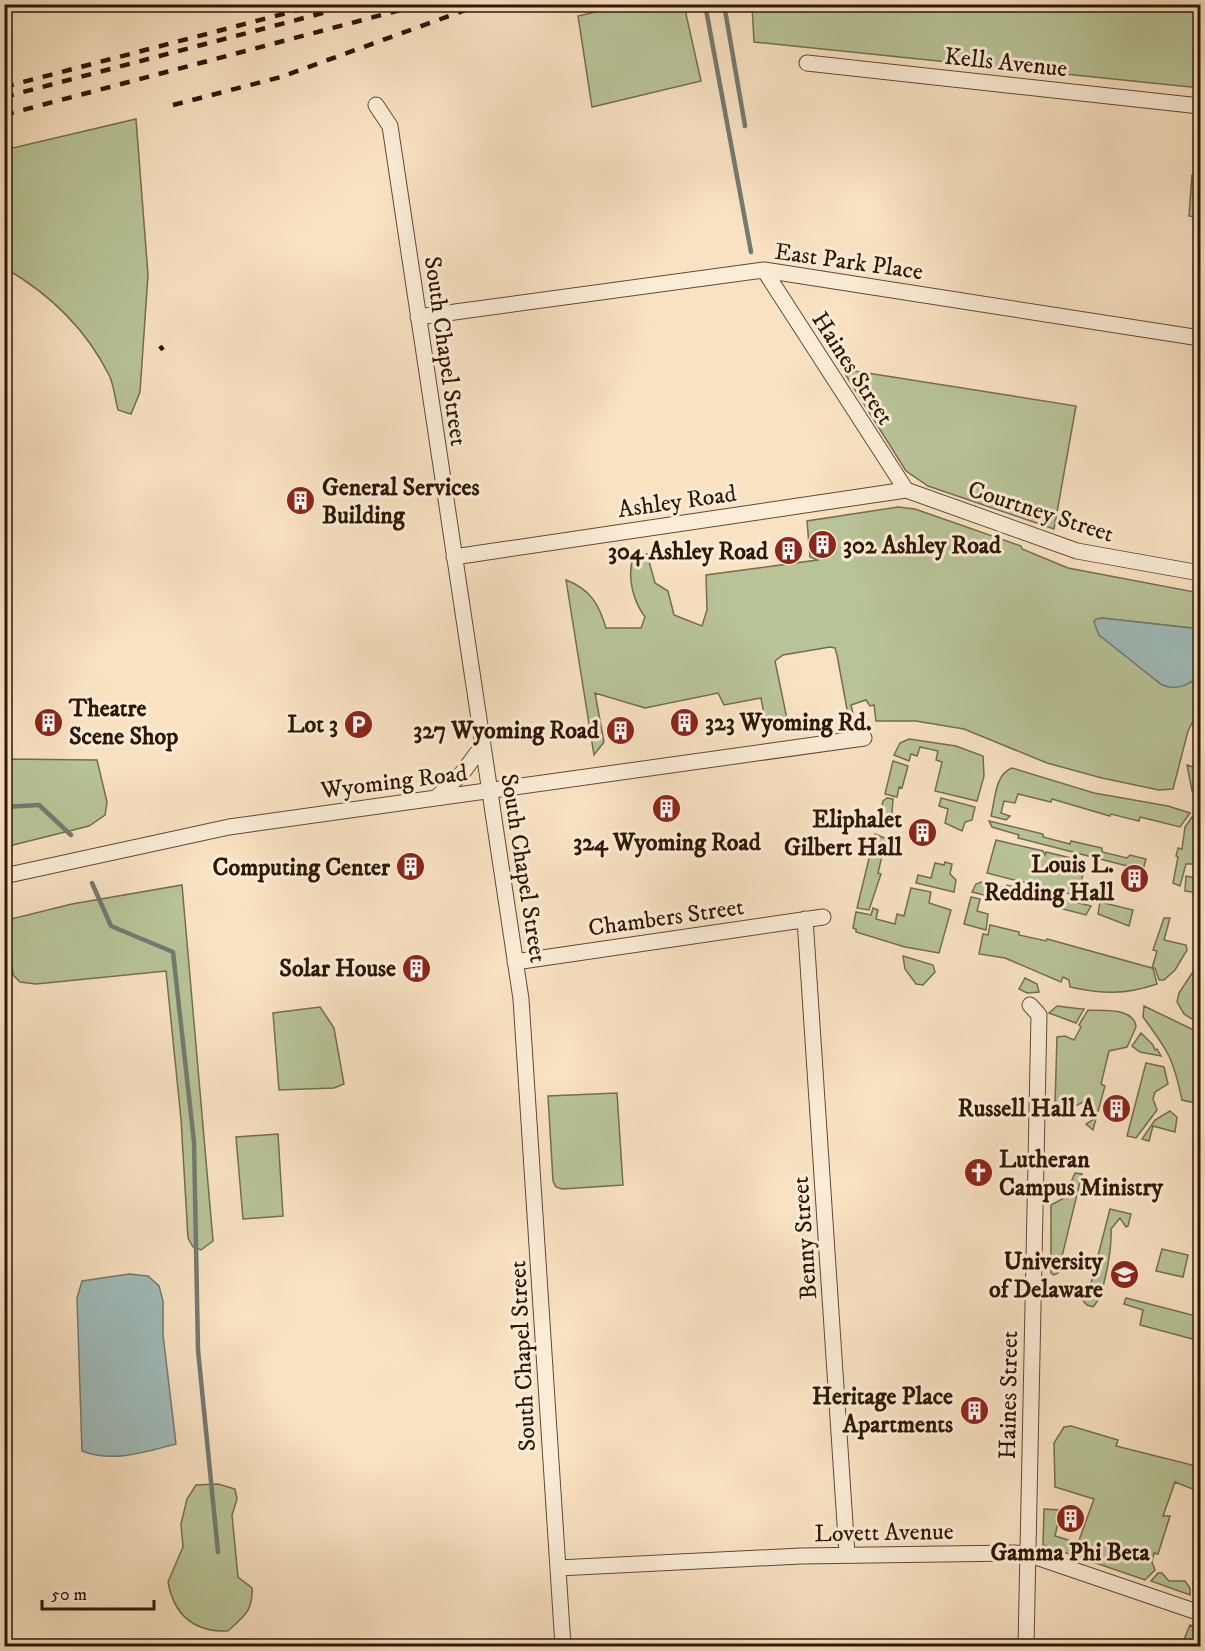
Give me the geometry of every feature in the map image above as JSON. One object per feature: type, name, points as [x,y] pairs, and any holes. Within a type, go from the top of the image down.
[{"type":"street","name":"Kells Avenue","points":[[807,63],[1200,106]]},
{"type":"street","name":"South Chapel Street","points":[[375,105],[390,126],[490,792],[526,1050],[563,1647]]},
{"type":"street","name":"East Park Place","points":[[418,317],[764,270],[1200,338]]},
{"type":"street","name":"Haines Street","points":[[764,270],[906,490]]},
{"type":"street","name":"Ashley Road","points":[[454,557],[906,490]]},
{"type":"street","name":"Courtney Street","points":[[906,490],[1077,551],[1200,573]]},
{"type":"street","name":"Wyoming Road","points":[[4,876],[229,826],[490,792],[864,738]]},
{"type":"street","points":[[436,798],[463,772],[483,745]]},
{"type":"street","name":"Chambers Street","points":[[515,962],[823,917]]},
{"type":"street","name":"Benny Street","points":[[805,919],[848,1554]]},
{"type":"street","name":"Haines Street","points":[[1026,1647],[1039,1015],[1030,1005]]},
{"type":"street","name":"Lovett Avenue","points":[[558,1568],[848,1554],[1027,1554],[1200,1613]]},
{"type":"green space","points":[[625,5],[684,5],[701,81],[592,107],[578,16]]},
{"type":"green space","points":[[752,5],[1200,5],[1200,88],[754,42]]},
{"type":"green space","points":[[136,119],[148,275],[140,392],[131,414],[118,410],[109,375],[100,358],[77,328],[51,301],[5,268],[4,150]]},
{"type":"green space","points":[[1192,175],[1200,175],[1200,218],[1189,216]]},
{"type":"green space","points":[[842,369],[1076,406],[1054,529],[928,486],[906,471]]},
{"type":"green space","points":[[898,507],[915,509],[1021,546],[1022,549],[1068,568],[1200,593],[1200,629],[1102,618],[1094,622],[1159,683],[1193,679],[1200,669],[1200,725],[1192,723],[1188,731],[1173,789],[1159,790],[1047,763],[964,729],[916,721],[876,721],[874,705],[870,706],[866,700],[851,705],[854,718],[849,720],[837,655],[835,648],[830,647],[783,655],[775,661],[787,719],[785,726],[767,730],[761,698],[724,705],[718,693],[645,708],[595,693],[604,742],[594,755],[566,580],[581,588],[592,598],[606,628],[641,628],[645,617],[634,596],[631,565],[633,557],[647,554],[655,583],[668,591],[674,615],[702,626],[707,610],[706,575],[817,560],[810,557],[807,521]]},
{"type":"green space","points":[[909,739],[956,746],[983,756],[984,776],[977,801],[935,791],[942,762],[936,760],[938,751],[920,747],[917,756],[911,754],[909,761],[894,755],[900,743]]},
{"type":"green space","points":[[5,759],[97,760],[107,802],[105,815],[89,826],[5,847]]},
{"type":"green space","points":[[893,761],[908,766],[897,797],[885,794]]},
{"type":"green space","points":[[1187,765],[1200,769],[1200,801],[1192,791]]},
{"type":"green space","points":[[1012,768],[1094,793],[1168,806],[1190,813],[1180,827],[1140,817],[1139,821],[1111,814],[1110,816],[1052,799],[1051,802],[1018,794],[1015,803],[1004,801],[1001,813],[1010,816],[1006,820],[991,816],[999,782],[1006,771]]},
{"type":"green space","points":[[887,798],[893,799],[892,814],[896,815],[894,821],[888,820],[886,826],[878,825],[883,801]]},
{"type":"green space","points":[[941,798],[975,807],[972,820],[965,822],[962,831],[945,823],[948,809],[939,806]]},
{"type":"green space","points":[[1192,817],[1200,822],[1200,864],[1186,864],[1180,886],[1173,883],[1178,857],[1176,856],[1178,848],[1182,849],[1185,827]]},
{"type":"green space","points":[[989,821],[1043,834],[1043,837],[1070,844],[1071,841],[1102,848],[1102,852],[1127,858],[1130,855],[1146,859],[1143,870],[1018,838],[1019,835],[992,827]]},
{"type":"green space","points":[[875,834],[889,840],[887,847],[884,847],[878,873],[881,874],[869,910],[857,908]]},
{"type":"green space","points":[[996,840],[1043,851],[1045,855],[1046,852],[1083,861],[1086,864],[1078,893],[1075,895],[1037,886],[1037,883],[1034,885],[987,873]]},
{"type":"green space","points":[[945,862],[952,864],[950,874],[956,880],[954,892],[916,883],[918,875],[931,878],[935,863],[944,865]]},
{"type":"green space","points":[[1186,876],[1200,879],[1200,893],[1185,891]]},
{"type":"green space","points":[[982,882],[1005,888],[1007,885],[1018,888],[1018,890],[1056,898],[1055,901],[1050,900],[1049,902],[1028,897],[1027,900],[994,892],[992,897],[972,892],[976,884]]},
{"type":"green space","points":[[182,885],[213,1241],[201,1250],[193,1247],[188,1238],[181,1119],[166,971],[36,984],[20,982],[13,975],[7,920],[72,904]]},
{"type":"green space","points":[[911,888],[931,892],[929,903],[951,910],[939,953],[905,947],[856,932],[853,928],[856,912],[871,915],[873,908],[878,910],[876,919],[895,924],[897,914],[904,916]]},
{"type":"green space","points":[[971,897],[980,899],[977,911],[988,914],[986,930],[964,924]]},
{"type":"green space","points":[[1062,899],[1091,906],[1086,915],[1059,908]]},
{"type":"green space","points":[[1100,902],[1133,910],[1129,926],[1098,914]]},
{"type":"green space","points":[[1164,918],[1170,918],[1164,940],[1186,945],[1187,950],[1175,970],[1164,980],[1159,980],[1153,968],[1157,984],[1124,992],[1103,992],[1070,987],[1069,980],[1063,977],[1061,982],[1005,958],[979,954],[983,934],[988,935],[990,925],[1019,932],[1019,935],[1046,941],[1047,939],[1152,968],[1157,951],[1153,950]]},
{"type":"green space","points":[[903,956],[933,965],[935,972],[923,985],[916,984],[905,969]]},
{"type":"green space","points":[[1200,961],[1200,1024],[1184,1014],[1177,1002],[1179,993]]},
{"type":"green space","points":[[1025,978],[1037,984],[1039,992],[1027,993],[1019,989]]},
{"type":"green space","points":[[1057,1006],[1084,1009],[1076,1023],[1049,1013]]},
{"type":"green space","points":[[1144,1006],[1200,1033],[1200,1104],[1182,1100],[1176,1074],[1168,1055],[1143,1017]]},
{"type":"green space","points":[[320,1007],[334,1028],[344,1084],[334,1088],[279,1090],[273,1013]]},
{"type":"green space","points":[[1088,1010],[1124,1013],[1130,1016],[1136,1027],[1127,1047],[1109,1051],[1101,1084],[1105,1086],[1093,1130],[1086,1124],[1094,1119],[1083,1102],[1070,1109],[1055,1104],[1057,1037],[1065,1036],[1074,1040],[1081,1027],[1079,1025]]},
{"type":"green space","points":[[1141,1033],[1161,1056],[1140,1052],[1132,1046]]},
{"type":"green space","points":[[1146,1063],[1164,1067],[1168,1084],[1155,1092],[1153,1099],[1157,1110],[1136,1138],[1127,1136]]},
{"type":"green space","points":[[617,1093],[623,1185],[562,1189],[556,1187],[553,1181],[548,1096]]},
{"type":"green space","points":[[1170,1111],[1177,1117],[1175,1132],[1153,1126],[1149,1141],[1142,1139],[1155,1120]]},
{"type":"green space","points":[[278,1134],[283,1216],[243,1219],[236,1137]]},
{"type":"green space","points":[[1075,1173],[1082,1174],[1058,1273],[1054,1275],[1051,1273],[1051,1205],[1064,1198]]},
{"type":"green space","points":[[1110,1209],[1131,1214],[1128,1226],[1126,1227],[1120,1218],[1111,1229],[1109,1258],[1104,1282],[1093,1307],[1087,1305],[1079,1296],[1080,1287],[1090,1287]]},
{"type":"green space","points":[[1162,1249],[1188,1255],[1183,1277],[1156,1271]]},
{"type":"green space","points":[[1126,1298],[1200,1317],[1200,1341],[1140,1325],[1143,1310],[1124,1304]]},
{"type":"green space","points":[[1071,1426],[1118,1440],[1116,1446],[1200,1467],[1200,1492],[1175,1482],[1163,1516],[1170,1516],[1158,1554],[1154,1553],[1152,1562],[1155,1570],[1145,1580],[1043,1545],[1044,1509],[1061,1510],[1055,1536],[1078,1543],[1094,1499],[1055,1487],[1054,1443],[1064,1427]]},
{"type":"green space","points":[[218,1484],[235,1489],[237,1499],[232,1515],[238,1577],[252,1588],[249,1608],[228,1631],[205,1628],[188,1619],[175,1604],[168,1582],[183,1547],[181,1524],[187,1499],[196,1485]]},
{"type":"green space","points":[[1158,1573],[1162,1573],[1169,1581],[1185,1581],[1190,1588],[1190,1595],[1151,1581]]},
{"type":"green space","points":[[1200,1577],[1200,1600],[1195,1600],[1193,1582]]},
{"type":"green space","points":[[1190,1625],[1200,1629],[1200,1646],[1184,1646]]},
{"type":"water","points":[[1102,618],[1200,629],[1201,659],[1195,679],[1179,687],[1162,685],[1099,635],[1094,622]]},
{"type":"water","points":[[129,1274],[148,1276],[159,1286],[163,1301],[163,1335],[176,1444],[129,1455],[105,1456],[82,1451],[77,1298],[82,1281]]},
{"type":"waterway","points":[[705,4],[751,252]]},
{"type":"waterway","points":[[724,4],[745,126]]},
{"type":"waterway","points":[[4,807],[39,805],[71,835]]},
{"type":"waterway","points":[[92,883],[111,926],[173,952],[194,1142],[198,1350],[218,1552]]},
{"type":"railway","points":[[4,87],[321,4]]},
{"type":"railway","points":[[4,97],[357,4]]},
{"type":"railway","points":[[4,115],[423,4]]},
{"type":"railway","points":[[173,105],[281,77],[482,4]]},
{"type":"railway","points":[[160,346],[163,350]]},
{"type":"place","name":"General Services Building","points":[[301,501]]},
{"type":"place","name":"302 Ashley Road","points":[[822,545]]},
{"type":"place","name":"304 Ashley Road","points":[[789,551]]},
{"type":"place","name":"Theatre Scene Shop","points":[[48,722]]},
{"type":"place","name":"323 Wyoming Rd.","points":[[684,722]]},
{"type":"place","name":"Lot 3","points":[[359,724]]},
{"type":"place","name":"327 Wyoming Road","points":[[620,730]]},
{"type":"place","name":"324 Wyoming Road","points":[[667,809]]},
{"type":"place","name":"Eliphalet Gilbert Hall","points":[[923,833]]},
{"type":"place","name":"Computing Center","points":[[411,867]]},
{"type":"place","name":"Louis L. Redding Hall","points":[[1135,878]]},
{"type":"place","name":"Solar House","points":[[417,968]]},
{"type":"place","name":"Russell Hall A","points":[[1117,1108]]},
{"type":"place","name":"Lutheran Campus Ministry","points":[[978,1173]]},
{"type":"place","name":"University of Delaware","points":[[1124,1275]]},
{"type":"place","name":"Heritage Place Apartments","points":[[974,1410]]},
{"type":"place","name":"Gamma Phi Beta","points":[[1070,1519]]}]
